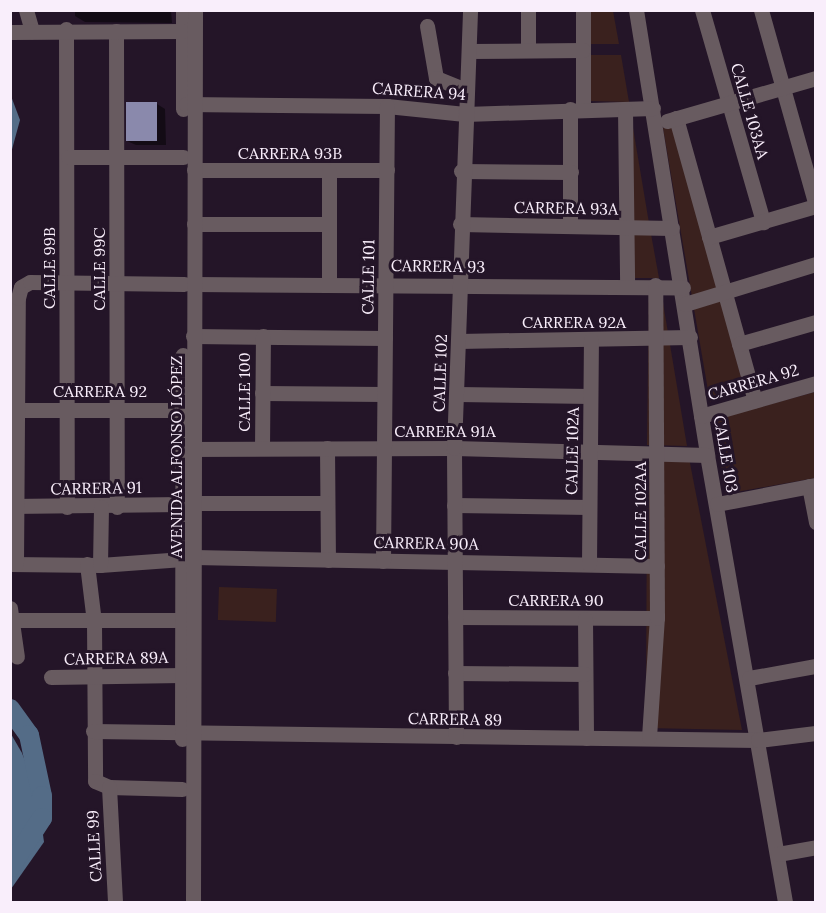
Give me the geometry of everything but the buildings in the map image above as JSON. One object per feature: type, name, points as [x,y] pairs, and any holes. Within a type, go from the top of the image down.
[{"type":"street","points":[[26,10],[32,31]]},
{"type":"street","name":"AVENIDA ALFONSO LÓPEZ","points":[[183,10],[194,170],[194,224],[183,410],[189,449]]},
{"type":"street","name":"AVENIDA ALFONSO LÓPEZ","points":[[193,903],[187,735],[189,449],[194,336],[189,284],[183,157],[195,10]]},
{"type":"street","name":"CALLE 102","points":[[456,737],[454,448],[458,394],[461,171],[470,10]]},
{"type":"street","points":[[528,10],[528,49]]},
{"type":"street","points":[[570,226],[570,172],[583,50],[583,10]]},
{"type":"street","name":"CALLE 103","points":[[636,10],[685,304],[707,455],[749,678],[785,903]]},
{"type":"street","name":"CALLE 103AA","points":[[702,10],[763,222]]},
{"type":"street","points":[[710,237],[816,206],[761,10]]},
{"type":"street","points":[[427,26],[436,78],[466,90]]},
{"type":"street","points":[[10,32],[66,29],[183,31]]},
{"type":"street","name":"CALLE 99B","points":[[66,29],[67,507]]},
{"type":"street","name":"CALLE 99C","points":[[117,31],[117,507]]},
{"type":"street","points":[[469,51],[583,50]]},
{"type":"street","points":[[656,124],[816,78]]},
{"type":"street","name":"CARRERA 94","points":[[188,103],[387,106],[465,114],[653,108]]},
{"type":"street","name":"CALLE 101","points":[[383,561],[387,106]]},
{"type":"street","points":[[625,109],[627,285]]},
{"type":"street","points":[[676,118],[755,400]]},
{"type":"street","points":[[68,157],[183,157]]},
{"type":"street","name":"CARRERA 93B","points":[[194,170],[387,170]]},
{"type":"street","points":[[329,171],[329,283]]},
{"type":"street","points":[[461,171],[570,172]]},
{"type":"street","points":[[194,224],[328,224]]},
{"type":"street","name":"CARRERA 93A","points":[[460,224],[672,228]]},
{"type":"street","points":[[685,304],[816,264]]},
{"type":"street","name":"CARRERA 93","points":[[17,410],[18,298],[21,287],[30,282],[682,287]]},
{"type":"street","name":"CALLE 102AA","points":[[649,737],[657,618],[658,454],[655,285]]},
{"type":"street","points":[[739,344],[816,322]]},
{"type":"street","points":[[194,336],[385,338]]},
{"type":"street","name":"CALLE 100","points":[[262,448],[263,336]]},
{"type":"street","name":"CARRERA 92A","points":[[459,340],[690,337]]},
{"type":"street","name":"CALLE 102A","points":[[589,564],[591,340]]},
{"type":"street","name":"CARRERA 92","points":[[701,416],[816,383]]},
{"type":"street","points":[[262,393],[384,394]]},
{"type":"street","points":[[458,394],[590,396]]},
{"type":"street","name":"CARRERA 92","points":[[17,410],[117,408],[183,410]]},
{"type":"street","points":[[14,564],[17,410]]},
{"type":"street","points":[[327,448],[328,560]]},
{"type":"street","name":"CARRERA 91A","points":[[189,449],[454,448],[707,455]]},
{"type":"street","points":[[717,504],[812,485],[816,522]]},
{"type":"street","name":"CARRERA 91","points":[[14,506],[117,507],[189,503],[327,503]]},
{"type":"street","points":[[454,505],[589,507]]},
{"type":"street","points":[[100,507],[94,564],[93,731],[102,784],[182,789]]},
{"type":"street","name":"AVENIDA ALFONSO LÓPEZ","points":[[183,903],[182,789],[187,735],[182,675],[183,620],[189,558]]},
{"type":"street","name":"CARRERA 90A","points":[[14,564],[94,564],[189,558],[657,566]]},
{"type":"street","points":[[10,608],[17,657]]},
{"type":"street","name":"CARRERA 90","points":[[455,617],[657,618]]},
{"type":"street","points":[[585,619],[586,738]]},
{"type":"street","points":[[11,620],[94,622],[183,620]]},
{"type":"street","points":[[749,678],[816,666]]},
{"type":"street","points":[[455,673],[585,674]]},
{"type":"street","name":"CARRERA 89A","points":[[51,677],[182,675]]},
{"type":"street","name":"CARRERA 89","points":[[93,731],[187,735],[649,737],[758,741],[816,733]]},
{"type":"street","name":"CALLE 99","points":[[102,784],[116,903]]},
{"type":"street","points":[[778,854],[816,847]]},
{"type":"shaded area","points":[[588,11],[613,11],[619,44],[588,44]]},
{"type":"shaded area","points":[[589,55],[621,55],[629,102],[590,101]]},
{"type":"shaded area","points":[[632,122],[649,223],[630,222]]},
{"type":"shaded area","points":[[674,124],[745,392],[710,402],[663,128]]},
{"type":"shaded area","points":[[631,234],[651,234],[659,278],[632,278]]},
{"type":"shaded area","points":[[649,290],[661,291],[687,446],[647,445]]},
{"type":"shaded area","points":[[815,392],[815,478],[725,494],[713,420]]},
{"type":"shaded area","points":[[647,457],[689,458],[742,730],[646,728]]},
{"type":"shaded area","points":[[219,587],[277,589],[276,622],[218,620]]},
{"type":"water","points":[[10,96],[20,120],[11,153]]},
{"type":"water","points":[[11,734],[22,753],[37,792],[44,842],[11,889]]},
{"type":"waterway","points":[[10,709],[29,735],[42,796],[42,818],[10,867]]}]
